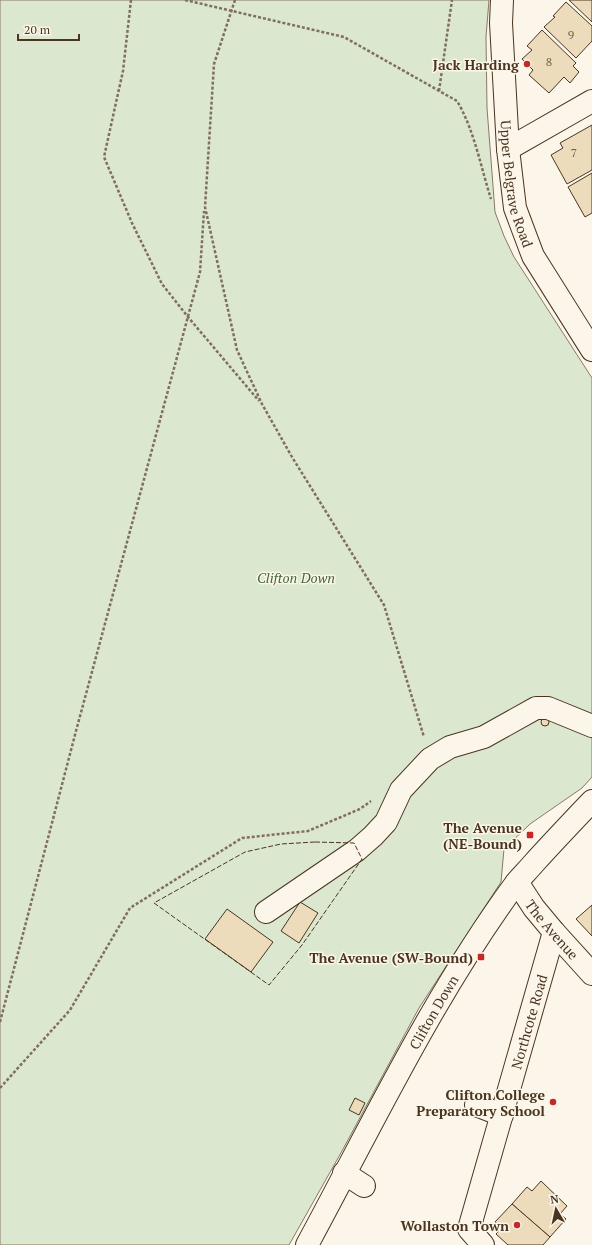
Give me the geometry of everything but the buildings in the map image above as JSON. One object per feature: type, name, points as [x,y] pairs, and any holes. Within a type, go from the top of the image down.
[{"type":"main road","name":"Upper Belgrave Road","points":[[502,0],[501,23],[508,149],[515,208],[533,256],[592,350]]},
{"type":"main road","points":[[508,149],[592,101]]},
{"type":"main road","points":[[266,912],[357,850],[373,836],[386,822],[400,790],[430,759],[450,747],[484,737],[536,708],[548,708],[592,726]]},
{"type":"main road","name":"Clifton Down","points":[[306,1245],[432,1013],[482,932],[517,882],[592,801]]},
{"type":"main road","name":"The Avenue","points":[[517,882],[534,908],[592,974]]},
{"type":"main road","name":"Northcote Road","points":[[483,1245],[469,1229],[554,932]]},
{"type":"main road","points":[[476,1105],[502,1115]]},
{"type":"main road","points":[[344,1173],[364,1186]]},
{"type":"path","points":[[130,0],[123,71],[104,157],[132,222],[162,284],[262,404]]},
{"type":"path","points":[[185,0],[344,37],[457,101],[469,125],[494,212],[515,208]]},
{"type":"path","points":[[0,1022],[76,731],[200,272],[214,64],[235,0]]},
{"type":"path","points":[[439,91],[452,0]]},
{"type":"path","points":[[205,207],[237,350],[262,404],[292,457],[384,605],[430,759]]},
{"type":"path","points":[[0,1088],[70,1010],[130,908],[242,838],[308,831],[360,809],[373,800]]},
{"type":"green space","name":"Clifton Down","points":[[0,0],[489,0],[486,37],[487,108],[495,212],[514,257],[592,378],[592,777],[582,788],[530,824],[504,849],[501,882],[419,1008],[342,1151],[289,1245],[0,1245]]},
{"type":"fence","points":[[315,842],[354,843],[362,859],[302,945],[269,985],[154,903],[245,852],[281,844],[315,842]]},
{"type":"place","name":"Jack Harding","points":[[527,64]]},
{"type":"place","name":"The Avenue (NE-Bound)","points":[[530,835]]},
{"type":"place","name":"The Avenue (SW-Bound)","points":[[481,957]]},
{"type":"place","name":"Clifton College Preparatory School","points":[[553,1102]]},
{"type":"place","name":"Wollaston Town","points":[[517,1225]]}]
